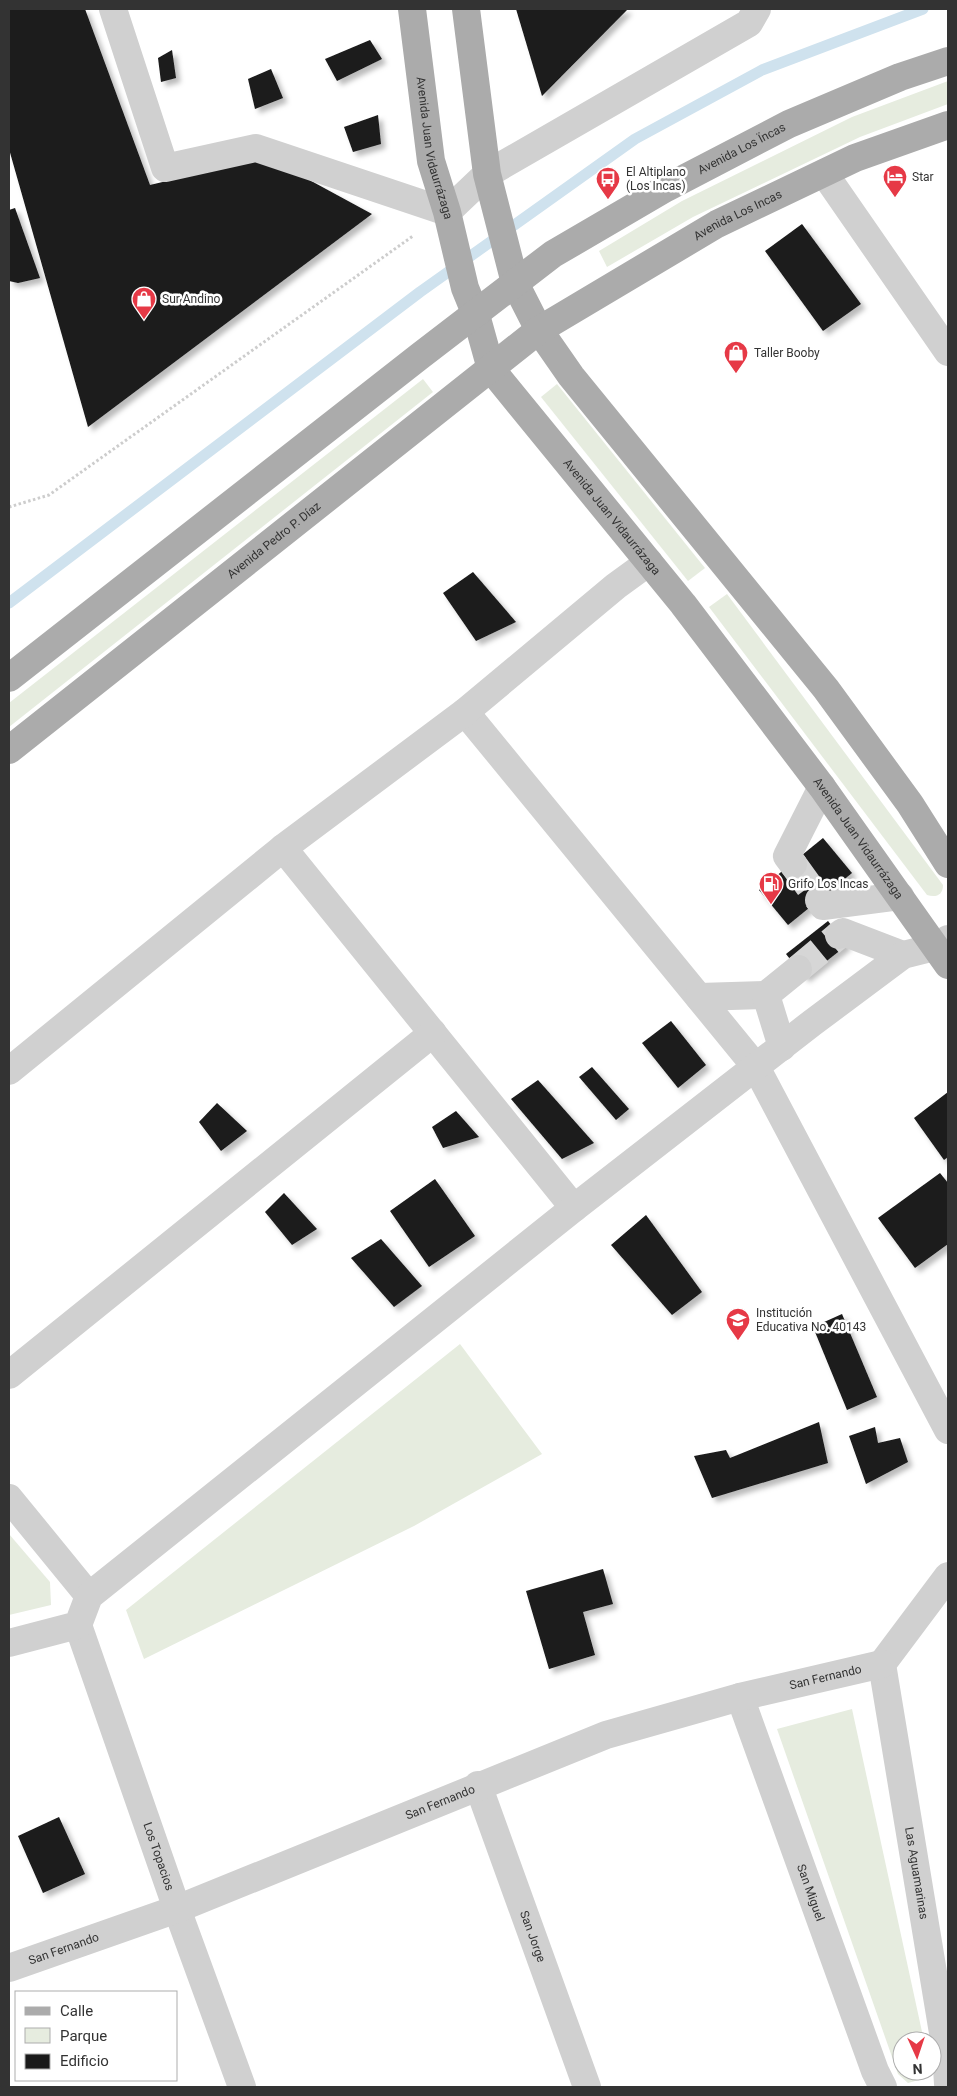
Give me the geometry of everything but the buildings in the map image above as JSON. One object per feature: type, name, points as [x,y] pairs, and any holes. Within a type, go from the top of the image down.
[{"type":"main road","name":"Avenida Juan Vidaurrázaga","points":[[412,9],[431,161],[449,221],[465,288],[476,315],[491,369],[649,562],[822,787],[900,896],[944,950]]},
{"type":"main road","points":[[466,9],[487,174],[513,272],[538,330],[571,376],[826,689],[910,804],[948,864]]},
{"type":"main road","name":"Avenida Los Ïncas","points":[[476,315],[513,272],[554,254],[658,193],[789,124],[900,77],[948,60]]},
{"type":"main road","name":"Avenida Los Incas","points":[[538,330],[717,224],[855,158],[948,125]]},
{"type":"main road","points":[[9,678],[420,356],[476,315]]},
{"type":"main road","name":"Avenida Pedro P. Díaz","points":[[9,750],[538,330]]},
{"type":"street","points":[[113,9],[165,168],[256,148],[449,221],[487,174],[749,23],[757,9]]},
{"type":"street","points":[[824,174],[948,352]]},
{"type":"street","points":[[9,1071],[283,848],[465,712],[616,586],[649,562]]},
{"type":"street","points":[[465,712],[756,1067],[948,1430]]},
{"type":"street","points":[[793,864],[788,856],[822,787]]},
{"type":"street","points":[[283,848],[574,1208]]},
{"type":"street","points":[[900,896],[821,903],[841,933],[903,955],[944,950]]},
{"type":"street","points":[[9,1643],[78,1625],[90,1596],[574,1208],[903,955]]},
{"type":"street","points":[[699,998],[766,995],[798,968]]},
{"type":"street","points":[[766,995],[782,1047]]},
{"type":"street","points":[[9,1375],[433,1033]]},
{"type":"street","points":[[9,1498],[90,1596]]},
{"type":"street","points":[[882,1664],[948,1576]]},
{"type":"street","name":"Los Topacios","points":[[78,1625],[177,1909],[242,2087]]},
{"type":"street","name":"San Fernando","points":[[9,1968],[177,1909],[606,1735],[740,1697],[882,1664]]},
{"type":"street","name":"Las Aguamarinas","points":[[882,1664],[944,2041],[948,2084]]},
{"type":"street","name":"San Miguel","points":[[740,1697],[875,2071],[883,2087]]},
{"type":"street","name":"San Jorge","points":[[478,1786],[587,2087]]},
{"type":"path","points":[[9,507],[49,495],[449,221]]},
{"type":"green space","points":[[948,81],[948,104],[860,137],[693,217],[607,267],[599,251],[682,201],[852,117]]},
{"type":"green space","points":[[423,379],[433,392],[9,727],[9,703]]},
{"type":"green space","points":[[557,384],[705,568],[688,581],[541,397]]},
{"type":"green space","points":[[727,594],[943,885],[942,891],[938,895],[927,895],[709,607]]},
{"type":"green space","points":[[460,1344],[542,1454],[414,1526],[144,1659],[126,1610]]},
{"type":"green space","points":[[9,1534],[50,1582],[51,1605],[9,1615]]},
{"type":"green space","points":[[852,1709],[922,2031],[892,2031],[892,2057],[777,1729]]},
{"type":"waterway","points":[[9,603],[420,292],[635,139],[762,70],[923,9]]},
{"type":"tunnel","points":[[793,864],[819,900]]},
{"type":"tunnel","points":[[798,969],[839,935]]},
{"type":"place","name":"Star","points":[[895,198]]},
{"type":"place","name":"El Altiplano (Los Incas)","points":[[608,200]]},
{"type":"place","name":"Sur Andino","points":[[144,320]]},
{"type":"place","name":"Taller Booby","points":[[736,374]]},
{"type":"place","name":"Grifo Los Incas","points":[[771,905]]},
{"type":"place","name":"Institución Educativa No. 40143","points":[[738,1341]]}]
